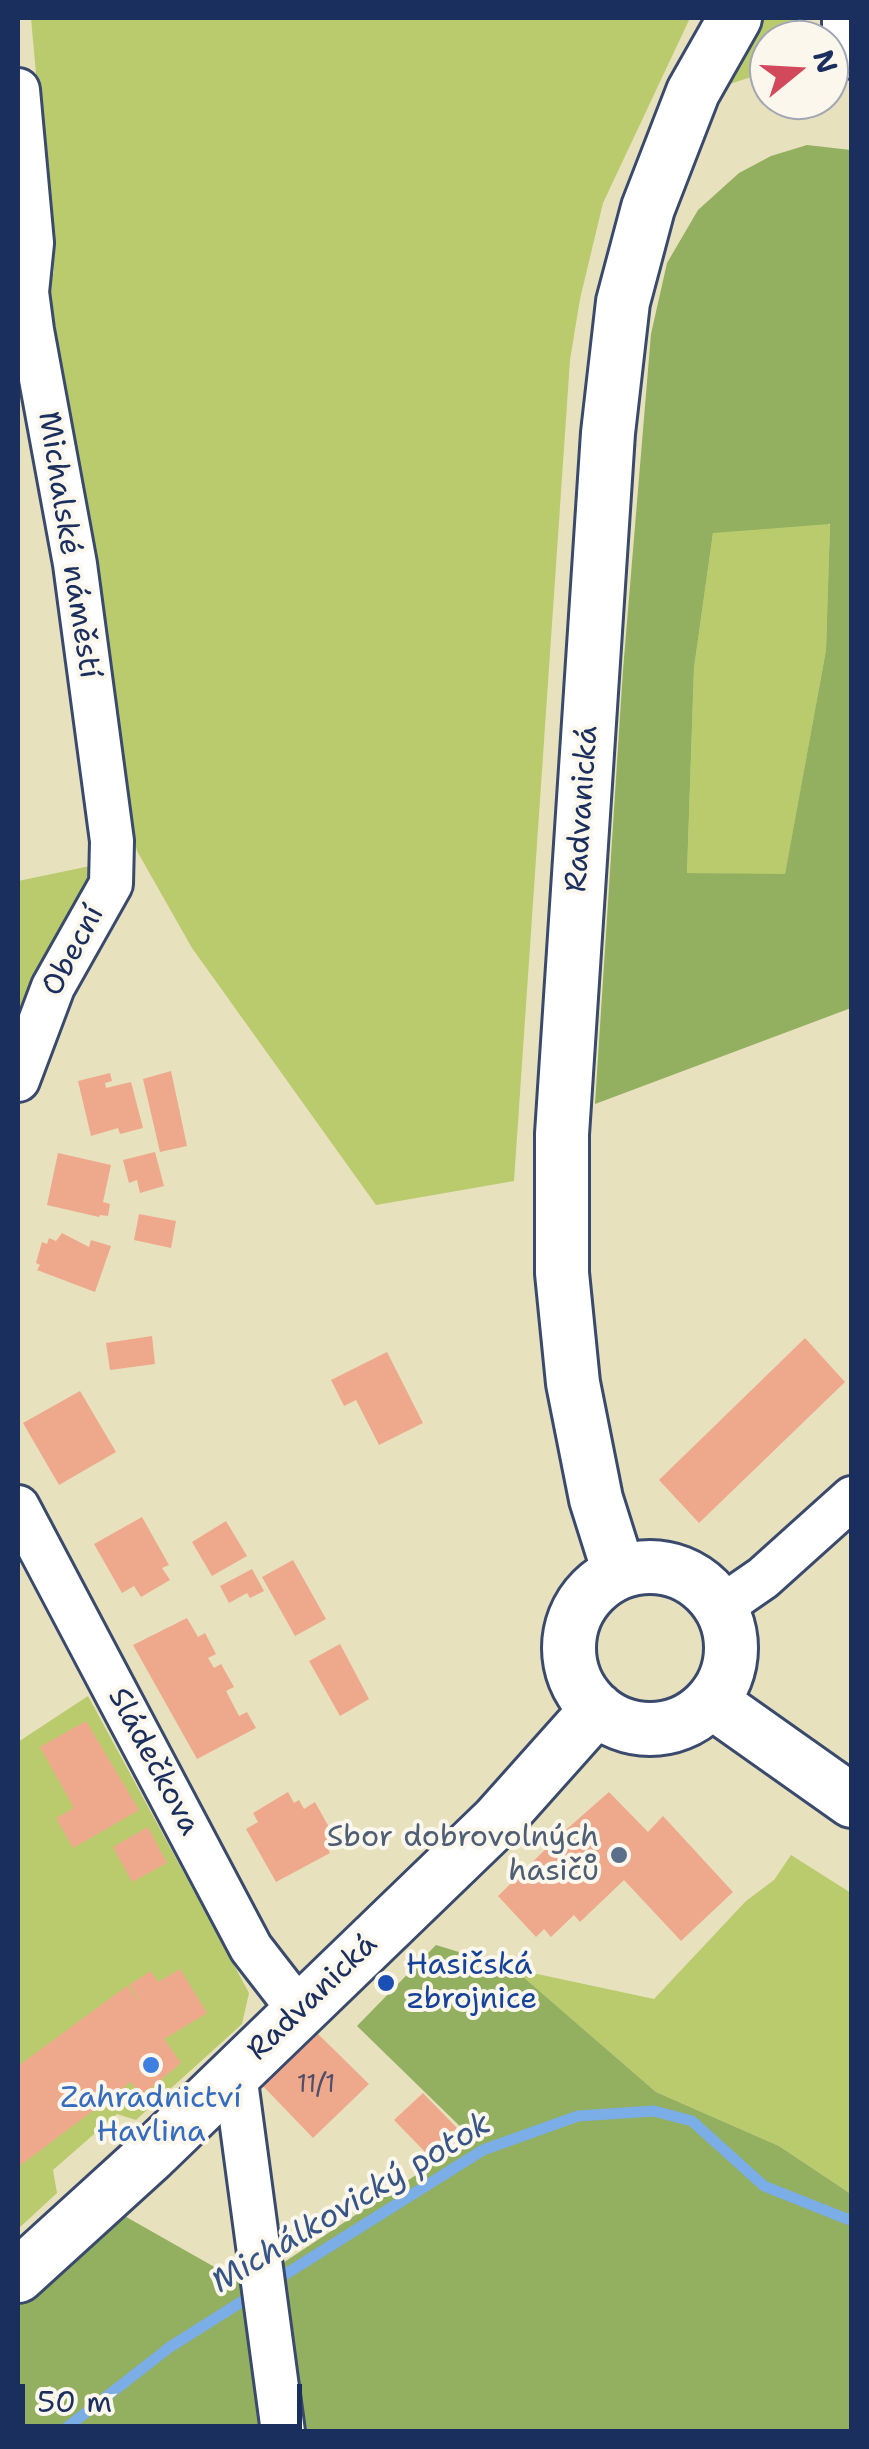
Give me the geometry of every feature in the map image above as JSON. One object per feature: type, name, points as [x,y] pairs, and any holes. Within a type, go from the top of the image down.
[{"type":"street","points":[[844,18],[844,35],[852,57]]},
{"type":"street","name":"Radvanická","points":[[619,1572],[596,1500],[573,1382],[562,1272],[562,1134],[616,348],[632,258],[648,208],[676,130],[723,37]]},
{"type":"street","name":"Michalské náměstí","points":[[18,90],[32,330],[75,564],[110,820]]},
{"type":"street","name":"Obecní","points":[[18,1080],[53,987],[110,884],[110,820]]},
{"type":"street","points":[[721,1607],[764,1578],[852,1498]]},
{"type":"street","name":"Sládečkova","points":[[18,1506],[251,1948],[299,2010]]},
{"type":"street","points":[[645,1566],[675,1570],[702,1584],[721,1607],[730,1631],[732,1656],[726,1680],[712,1702],[695,1716],[675,1726],[653,1730],[630,1727],[597,1709],[577,1684],[570,1659],[570,1633],[578,1609],[594,1588],[619,1572],[645,1566]]},
{"type":"street","points":[[712,1702],[852,1801]]},
{"type":"street","name":"Radvanická","points":[[18,2276],[235,2074],[506,1812],[597,1709]]},
{"type":"street","points":[[235,2074],[283,2432]]},
{"type":"green space","points":[[31,18],[690,18],[603,203],[570,360],[514,1181],[376,1205],[192,948],[137,851],[107,715],[34,286],[54,273]]},
{"type":"green space","points":[[795,18],[796,20],[762,20]]},
{"type":"green space","points":[[749,44],[749,78],[727,85]]},
{"type":"green space","points":[[807,145],[851,150],[851,1008],[595,1104],[623,670],[651,334],[667,263],[698,210],[739,173],[771,156]],"holes":[[[830,524],[826,650],[785,874],[687,873],[694,668],[713,533]]]},
{"type":"green space","points":[[705,416],[830,525],[826,650],[785,875],[687,873],[694,668],[713,533]]},
{"type":"green space","points":[[95,865],[18,1014],[18,881]]},
{"type":"green space","points":[[88,1696],[249,1993],[242,2024],[136,2120],[117,2114],[53,2170],[57,2193],[18,2229],[18,1742]]},
{"type":"green space","points":[[791,1855],[851,1893],[851,2194],[779,2146],[656,2092],[514,1969],[654,1999],[746,1901],[774,1880]]},
{"type":"green space","points":[[436,1945],[514,1969],[656,2092],[779,2146],[851,2194],[851,2431],[18,2431],[18,2307],[121,2214],[248,2286],[472,2138],[357,2026]]},
{"type":"building","points":[[171,1071],[187,1146],[160,1152],[143,1079]]},
{"type":"building","points":[[110,1073],[112,1081],[105,1083],[106,1088],[131,1082],[143,1128],[120,1134],[118,1128],[91,1136],[78,1081]]},
{"type":"building","points":[[155,1152],[164,1186],[140,1193],[137,1180],[129,1183],[123,1160]]},
{"type":"building","points":[[58,1153],[111,1165],[103,1202],[110,1204],[108,1216],[47,1205]]},
{"type":"building","points":[[139,1214],[176,1221],[171,1248],[134,1240]]},
{"type":"building","points":[[62,1233],[89,1247],[91,1240],[111,1246],[95,1292],[37,1270],[42,1242],[47,1244],[49,1238],[56,1241]]},
{"type":"building","points":[[152,1336],[155,1364],[110,1370],[106,1343]]},
{"type":"building","points":[[805,1338],[845,1382],[699,1523],[659,1480]]},
{"type":"building","points":[[387,1352],[423,1423],[379,1445],[356,1400],[344,1406],[331,1380]]},
{"type":"building","points":[[80,1391],[116,1452],[59,1485],[23,1423]]},
{"type":"building","points":[[142,1517],[169,1565],[162,1568],[170,1580],[141,1597],[134,1586],[122,1593],[94,1544]]},
{"type":"building","points":[[226,1521],[247,1556],[212,1576],[192,1542]]},
{"type":"building","points":[[293,1560],[326,1619],[295,1636],[262,1577]]},
{"type":"building","points":[[252,1569],[264,1591],[250,1598],[247,1593],[229,1603],[220,1586]]},
{"type":"building","points":[[187,1618],[198,1637],[205,1633],[216,1654],[208,1658],[214,1668],[221,1664],[234,1687],[226,1691],[239,1716],[247,1712],[256,1728],[197,1759],[133,1645]]},
{"type":"building","points":[[340,1644],[369,1699],[340,1716],[309,1661]]},
{"type":"building","points":[[86,1721],[139,1810],[73,1848],[56,1818],[74,1808],[40,1747]]},
{"type":"building","points":[[288,1792],[294,1803],[299,1800],[304,1809],[315,1802],[335,1838],[325,1843],[330,1853],[276,1882],[246,1829],[258,1822],[253,1813]]},
{"type":"building","name":"Sbor dobrovolných hasičů","points":[[609,1792],[648,1832],[663,1816],[733,1892],[681,1941],[624,1880],[580,1922],[574,1915],[551,1937],[544,1929],[536,1937],[498,1896]]},
{"type":"building","points":[[148,1827],[167,1863],[132,1882],[113,1847]]},
{"type":"building","points":[[180,1969],[207,2013],[164,2039],[181,2063],[141,2096],[131,2082],[18,2167],[18,2066],[127,1986],[141,2003],[129,1985],[151,1971],[158,1982]]},
{"type":"building","points":[[316,2032],[369,2084],[313,2138],[262,2085]]},
{"type":"building","points":[[423,2093],[457,2128],[428,2155],[394,2120]]},
{"type":"waterway","name":"Michálkovický potok","points":[[273,2282],[483,2150],[578,2116],[654,2111],[692,2121],[764,2186],[852,2221]]},
{"type":"waterway","name":"Michálkovický potok","points":[[61,2432],[170,2347],[257,2292]]},
{"type":"place","name":"Sbor dobrovolných hasičů","points":[[619,1855]]},
{"type":"place","name":"Hasičská zbrojnice","points":[[386,1983]]},
{"type":"place","name":"Zahradnictví Havlina","points":[[151,2065]]}]
